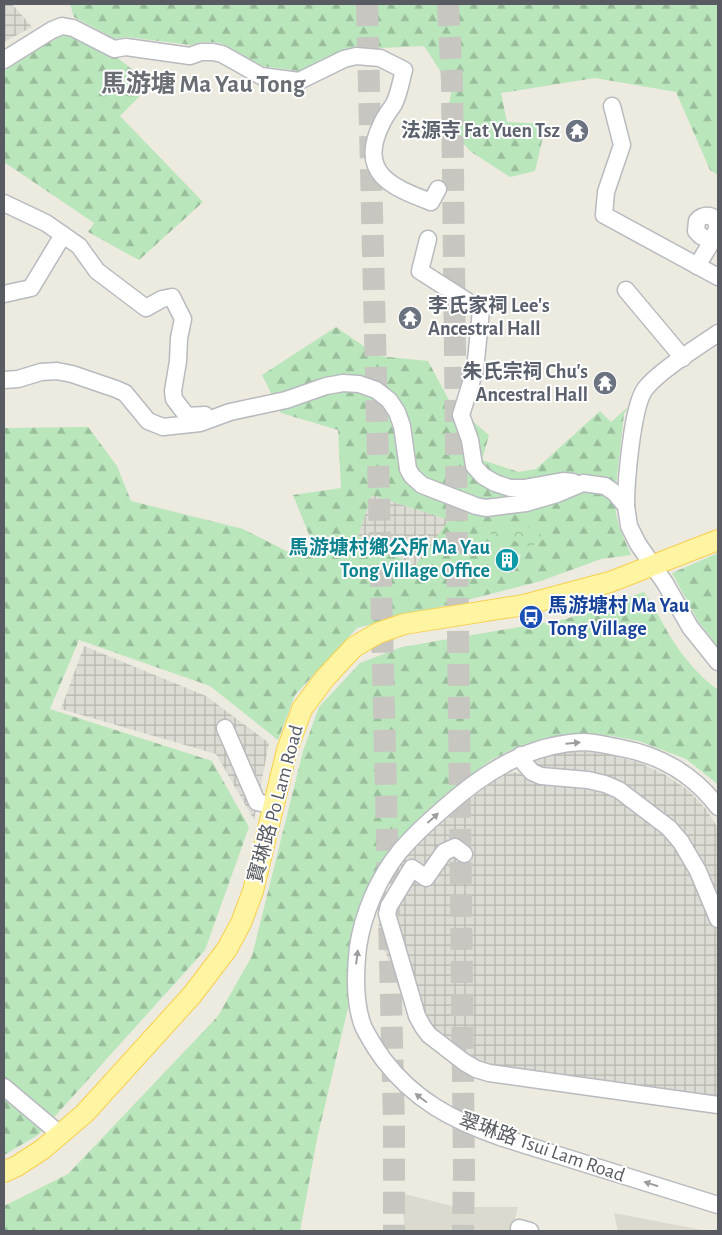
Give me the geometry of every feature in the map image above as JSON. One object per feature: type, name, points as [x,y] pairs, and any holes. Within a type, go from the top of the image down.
[{"type":"main road","name":"寶琳路 Po Lam Road","points":[[4,1172],[17,1166],[61,1135],[85,1113],[192,995],[227,950],[241,923],[253,891],[287,750],[302,709],[325,678],[354,647],[378,633],[404,624],[543,600],[610,582],[653,567],[718,540]]},
{"type":"street","points":[[4,60],[52,30],[62,26],[73,28],[114,49],[126,47],[190,56],[201,52],[212,52],[222,54],[261,76],[299,81],[344,59],[356,56],[380,58],[404,70],[394,102],[377,134],[374,155],[380,174],[387,182],[431,202],[438,189]]},
{"type":"street","points":[[612,106],[622,145],[606,192],[604,215],[718,277]]},
{"type":"street","points":[[4,204],[46,223],[79,246],[96,271],[146,308],[162,299],[172,297],[183,319],[173,391],[174,399],[187,416],[195,417],[230,412],[286,400],[326,386],[344,383],[359,384],[376,390],[389,400],[397,412],[402,426],[408,469],[412,476],[422,485],[486,508],[526,503],[557,494],[583,483]]},
{"type":"street","points":[[4,294],[32,288],[63,235]]},
{"type":"street","points":[[428,239],[420,271],[481,310],[475,370],[460,415],[470,440],[474,466],[483,476],[495,484],[510,488],[524,488],[563,481],[605,486],[615,493],[626,506]]},
{"type":"street","points":[[697,266],[711,241]]},
{"type":"street","points":[[626,290],[683,358]]},
{"type":"street","points":[[718,333],[653,380],[644,390],[635,413],[626,506],[629,526],[638,544],[665,583],[690,627],[718,662]]},
{"type":"street","points":[[4,380],[40,372],[56,371],[72,374],[125,393],[148,421],[163,427],[200,423],[230,412]]},
{"type":"street","points":[[225,728],[257,802],[274,806]]},
{"type":"street","name":"翠琳路 Tsui Lam Road","points":[[718,808],[689,777],[670,764],[641,752],[585,742],[554,745],[521,755],[496,768],[452,801],[399,852],[382,878],[370,904],[361,932],[356,965],[357,999],[364,1026],[376,1050],[395,1074],[418,1096],[444,1114],[469,1126],[718,1205]]},
{"type":"street","points":[[521,755],[524,764],[532,772],[542,776],[588,780],[619,790],[669,828],[698,871],[718,919]]},
{"type":"street","points":[[464,854],[455,847],[444,852],[426,878],[412,868],[389,906],[387,914],[417,1016],[430,1034],[464,1062],[476,1069],[490,1073],[718,1105]]},
{"type":"street","points":[[382,878],[400,888]]},
{"type":"street","points":[[4,1087],[61,1135]]},
{"type":"shaded area","points":[[4,4],[12,4],[32,27],[4,42]]},
{"type":"shaded area","points":[[372,495],[450,520],[415,566],[357,536]]},
{"type":"shaded area","points":[[84,646],[206,696],[269,743],[254,820],[216,754],[61,709]]},
{"type":"shaded area","points":[[583,751],[638,762],[664,774],[688,790],[706,809],[718,828],[718,1112],[493,1081],[409,1017],[378,931],[381,893],[387,892],[398,877],[398,869],[405,858],[428,834],[502,775],[512,772],[527,776],[536,767],[533,761],[557,752]]},
{"type":"shaded area","points":[[401,1193],[456,1207],[518,1207],[513,1231],[405,1231]]},
{"type":"shaded area","points":[[614,1213],[697,1229],[707,1231],[618,1231]]},
{"type":"green space","points":[[70,4],[718,4],[718,175],[710,170],[676,92],[595,78],[501,93],[507,122],[546,124],[535,171],[510,177],[470,151],[445,123],[452,89],[424,46],[381,48],[357,46],[345,49],[299,71],[262,66],[223,44],[213,42],[191,45],[127,37],[115,39],[74,17]]},
{"type":"green space","points":[[66,35],[88,41],[111,53],[147,85],[146,90],[120,116],[203,202],[139,260],[88,232],[94,223],[4,162],[4,71],[56,38]]},
{"type":"green space","points":[[336,327],[378,356],[428,361],[450,402],[489,435],[482,460],[519,472],[536,469],[600,411],[611,422],[629,406],[624,414],[615,496],[619,527],[631,555],[601,559],[541,581],[357,628],[295,695],[278,740],[210,686],[79,640],[50,709],[212,761],[249,827],[205,950],[38,1135],[4,1155],[4,428],[88,427],[117,466],[131,501],[243,529],[296,556],[312,542],[293,495],[341,488],[338,430],[281,413],[262,375]],"holes":[[[372,495],[449,520],[415,566],[358,536]],[[501,547],[521,555],[514,572],[494,564]]]},
{"type":"green space","points":[[493,525],[537,528],[543,539],[537,544],[525,547],[515,541],[483,532]]},
{"type":"green space","points":[[718,553],[718,647],[698,621],[672,573]]},
{"type":"green space","points":[[644,592],[680,651],[691,665],[718,690],[718,786],[686,759],[639,741],[611,736],[581,734],[549,737],[517,747],[491,760],[447,793],[417,820],[395,844],[377,870],[352,991],[317,1139],[300,1231],[4,1231],[4,1206],[68,1174],[218,1016],[252,956],[303,751],[319,707],[360,663],[402,647],[566,619]]},
{"type":"tunnel","points":[[367,4],[394,1124],[394,1231]]},
{"type":"tunnel","points":[[448,4],[452,83],[464,1171],[463,1231]]},
{"type":"place","name":"法源寺 Fat Yuen Tsz","points":[[577,131]]},
{"type":"place","name":"李氏家祠 Lee's Ancestral Hall","points":[[410,318]]},
{"type":"place","name":"朱氏宗祠 Chu's Ancestral Hall","points":[[605,383]]},
{"type":"place","name":"馬游塘村鄉公所 Ma Yau Tong Village Office","points":[[507,560]]},
{"type":"place","name":"馬游塘村 Ma Yau Tong Village","points":[[531,617]]},
{"type":"district","name":"馬游塘 Ma Yau Tong","points":[[203,84]]}]
